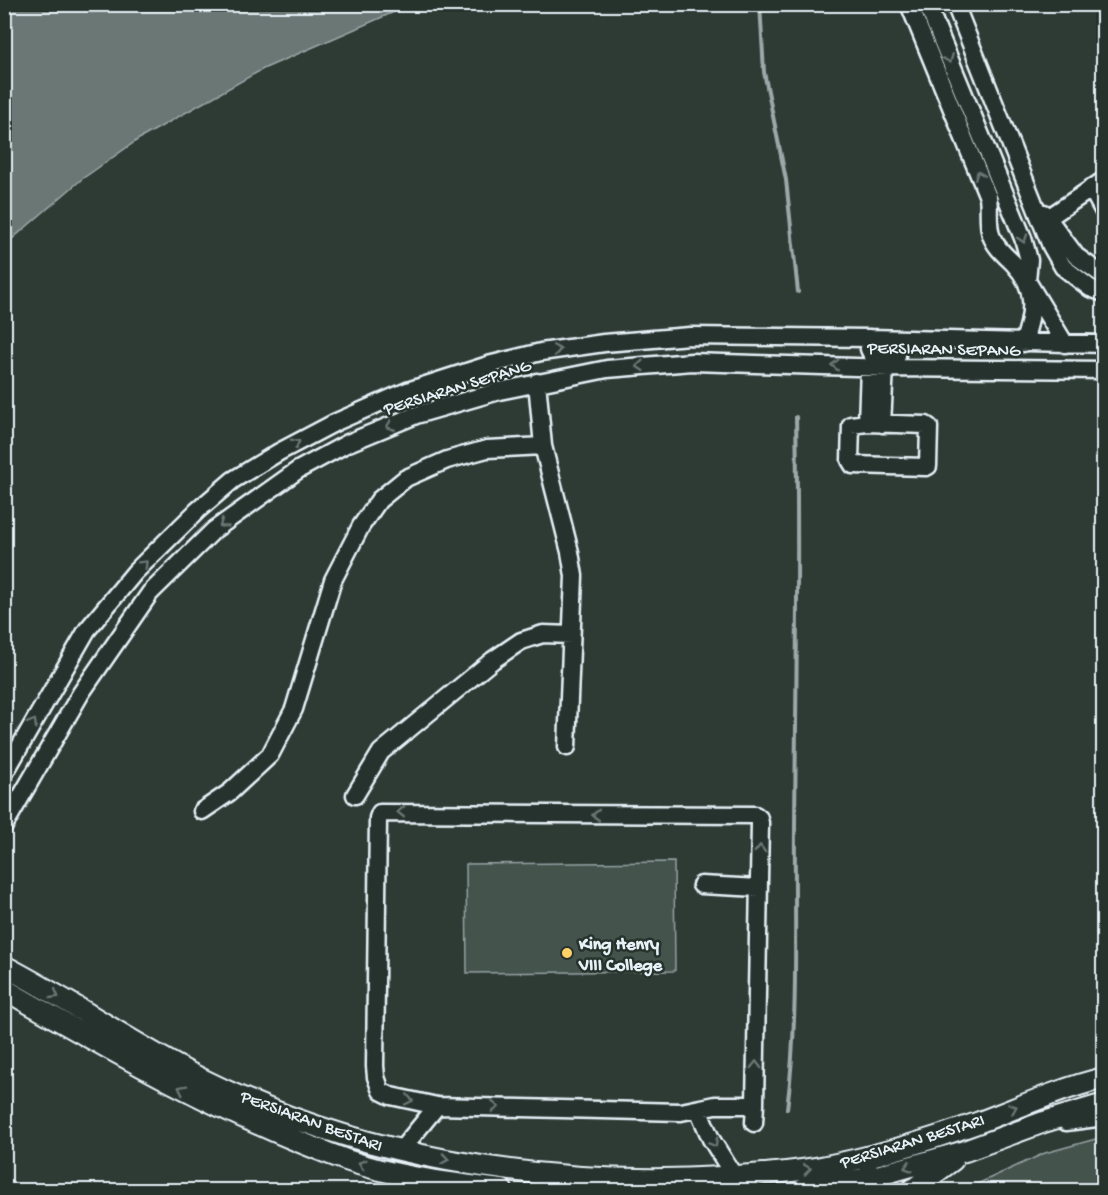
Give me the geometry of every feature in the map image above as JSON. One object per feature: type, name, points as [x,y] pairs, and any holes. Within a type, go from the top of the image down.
[{"type":"main road","name":"PERSIARAN BESTARI","points":[[6,966],[187,1072],[259,1104],[322,1128],[379,1146],[401,1150],[496,1167],[637,1185],[798,1171],[858,1158],[926,1140],[979,1122],[1032,1100],[1104,1078]]},
{"type":"main road","name":"PERSIARAN BESTARI","points":[[4,989],[180,1088],[254,1123],[346,1160],[502,1191]]},
{"type":"main road","name":"PERSIARAN BESTARI","points":[[802,1191],[869,1184],[1044,1122],[1104,1104]]},
{"type":"main road","points":[[912,1191],[965,1151]]},
{"type":"street","points":[[909,4],[988,197],[991,235],[1000,251],[1027,281],[1065,344]]},
{"type":"street","points":[[927,4],[1023,238],[1029,260],[1027,281],[1031,302],[1031,322],[1023,343]]},
{"type":"street","points":[[955,4],[1033,201],[1045,220],[1076,256],[1104,276]]},
{"type":"street","points":[[1045,220],[1097,184],[1104,212]]},
{"type":"street","points":[[1045,220],[1063,267],[1090,288],[1104,293]]},
{"type":"street","name":"PERSIARAN SEPANG","points":[[4,774],[87,630],[135,572],[198,510],[233,480],[279,452],[336,422],[407,391],[489,365],[541,352],[604,343],[690,336],[870,338],[1104,345]]},
{"type":"street","points":[[870,338],[869,349],[877,356],[964,359],[1062,369]]},
{"type":"street","name":"PERSIARAN SEPANG","points":[[4,826],[81,693],[150,593],[214,530],[297,470],[348,443],[416,416],[537,382],[607,369],[692,362],[1104,370]]},
{"type":"street","points":[[874,424],[877,367]]},
{"type":"street","points":[[537,382],[543,446],[574,576],[567,747]]},
{"type":"street","points":[[874,424],[929,427],[928,466],[926,468],[852,465],[850,460],[851,425],[874,424]]},
{"type":"street","points":[[202,812],[230,792],[270,755],[294,709],[333,580],[361,526],[379,500],[406,478],[447,460],[487,449],[543,446]]},
{"type":"street","points":[[354,795],[381,752],[493,660],[521,641],[543,634],[571,635]]},
{"type":"street","points":[[754,1123],[755,1105],[759,888],[759,818],[755,815],[380,813],[378,818],[376,1077],[381,1091],[391,1096],[437,1106],[681,1112],[715,1105],[755,1105]]},
{"type":"street","points":[[701,885],[759,888]]},
{"type":"street","points":[[401,1150],[437,1106]]},
{"type":"street","points":[[698,1108],[711,1139],[734,1176]]},
{"type":"street","points":[[1044,1122],[1067,1122],[1104,1117]]},
{"type":"street","points":[[858,1158],[869,1184]]},
{"type":"shaded area","points":[[5,4],[429,5],[394,12],[263,69],[139,139],[82,179],[5,245]]},
{"type":"shaded area","points":[[674,862],[675,971],[467,973],[466,864]]},
{"type":"shaded area","points":[[1103,1137],[1103,1190],[964,1190],[1045,1153]]},
{"type":"waterway","points":[[760,4],[764,72],[786,180],[798,292]]},
{"type":"waterway","points":[[787,1109],[791,1074],[795,968],[796,417]]},
{"type":"place","name":"King Henry VIII College","points":[[567,953]]}]
